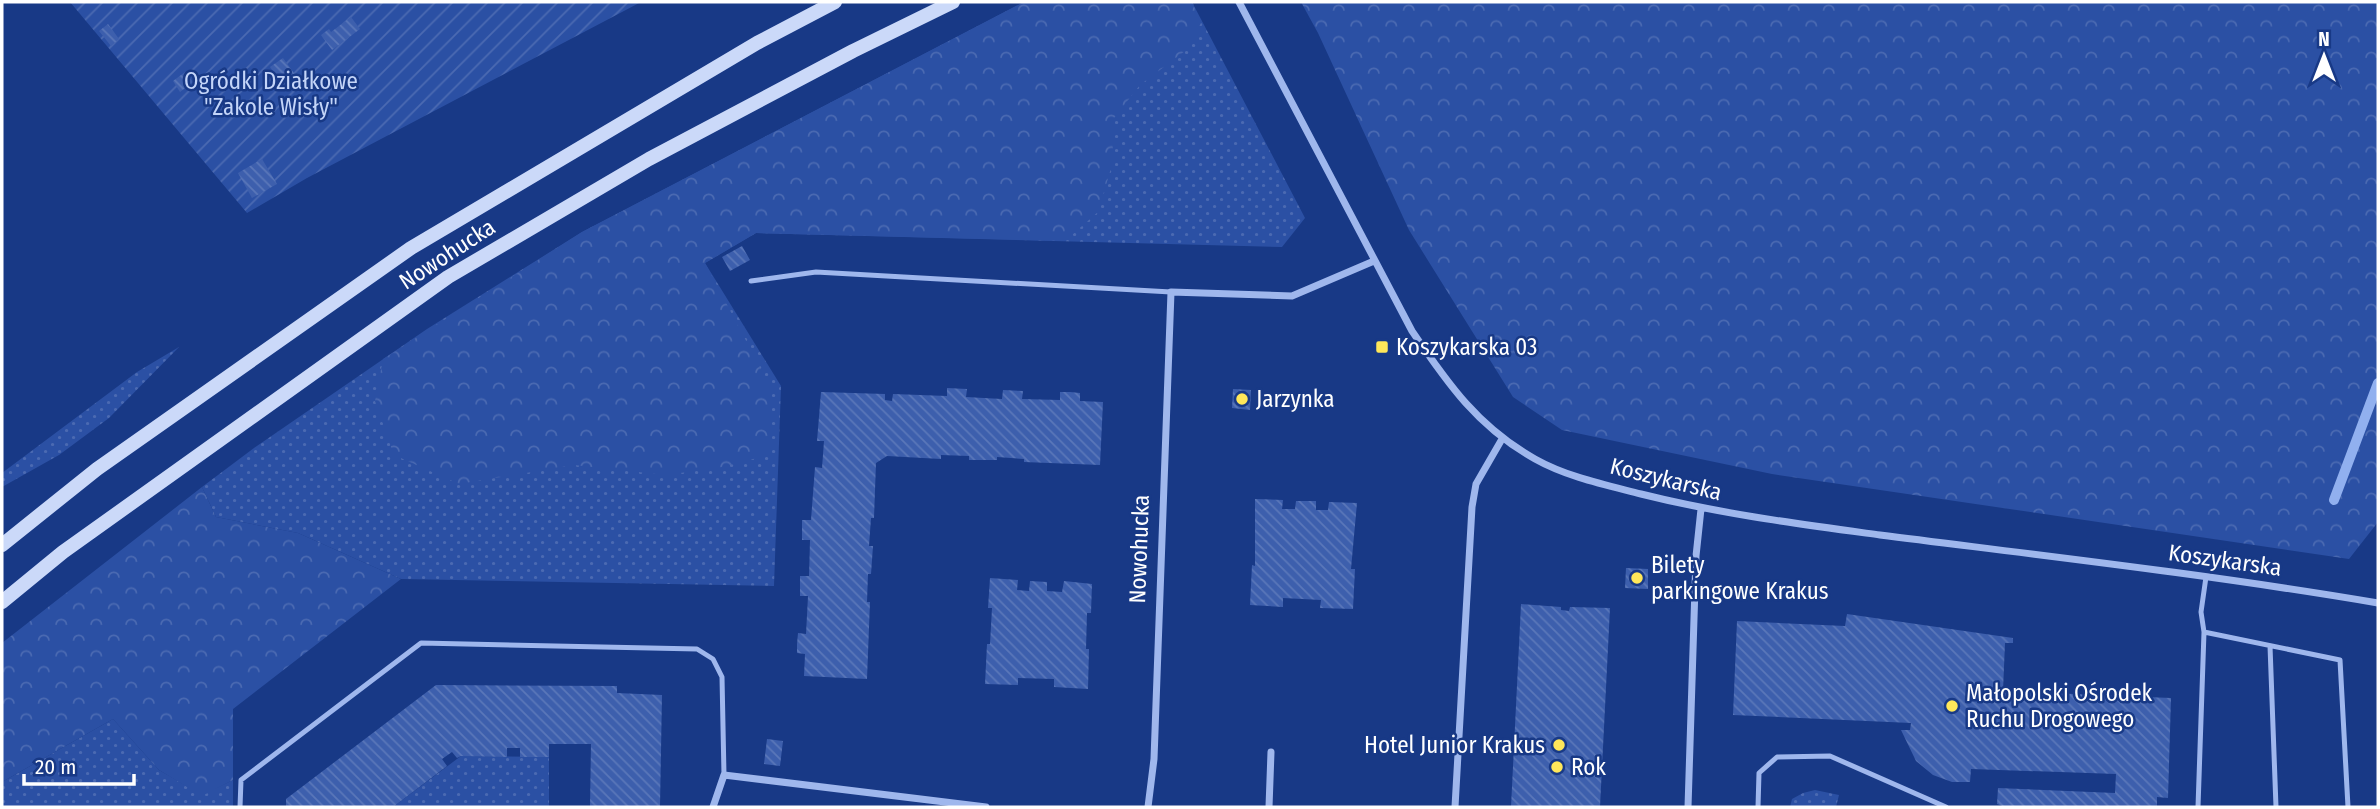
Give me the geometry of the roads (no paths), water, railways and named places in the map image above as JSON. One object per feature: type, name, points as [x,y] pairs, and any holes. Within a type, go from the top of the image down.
[{"type":"main road","name":"Nowohucka","points":[[2,545],[97,469],[411,247],[757,43],[835,2]]},
{"type":"main road","name":"Nowohucka","points":[[2,602],[63,552],[447,277],[649,159],[853,51],[953,2]]},
{"type":"street","name":"Koszykarska","points":[[1239,2],[1412,331],[1439,371],[1477,416],[1502,439],[1539,461],[1575,476],[1701,509],[1750,518],[2206,577],[2378,603]]},
{"type":"street","points":[[1171,292],[1292,296],[1374,261]]},
{"type":"street","name":"Nowohucka","points":[[1148,807],[1154,760],[1171,292]]},
{"type":"street","points":[[1455,807],[1472,507],[1476,484],[1502,439]]},
{"type":"street","points":[[1688,807],[1696,556],[1701,509]]},
{"type":"street","points":[[1269,807],[1271,752]]},
{"type":"street","points":[[713,807],[724,775],[986,807]]},
{"type":"lane","points":[[751,281],[816,272],[1171,292]]},
{"type":"lane","points":[[2198,807],[2204,632],[2201,612],[2206,577]]},
{"type":"lane","points":[[2204,632],[2340,660],[2348,807]]},
{"type":"lane","points":[[240,807],[241,780],[421,643],[697,649],[713,659],[722,677],[724,775]]},
{"type":"lane","points":[[2270,646],[2276,807]]},
{"type":"lane","points":[[1758,807],[1759,773],[1777,757],[1830,756],[1946,807]]},
{"type":"waterway","points":[[2334,500],[2378,383]]},
{"type":"place","name":"Koszykarska 03","points":[[1382,347]]},
{"type":"place","name":"Jarzynka","points":[[1242,399]]},
{"type":"place","name":"Bilety parkingowe Krakus","points":[[1637,578]]},
{"type":"place","name":"Małopolski Ośrodek Ruchu Drogowego","points":[[1952,706]]},
{"type":"place","name":"Hotel Junior Krakus","points":[[1559,745]]},
{"type":"place","name":"Rok","points":[[1557,767]]},
{"type":"park label","name":"Ogródki Działkowe \"Zakole Wisły\"","points":[[271,94]]}]
